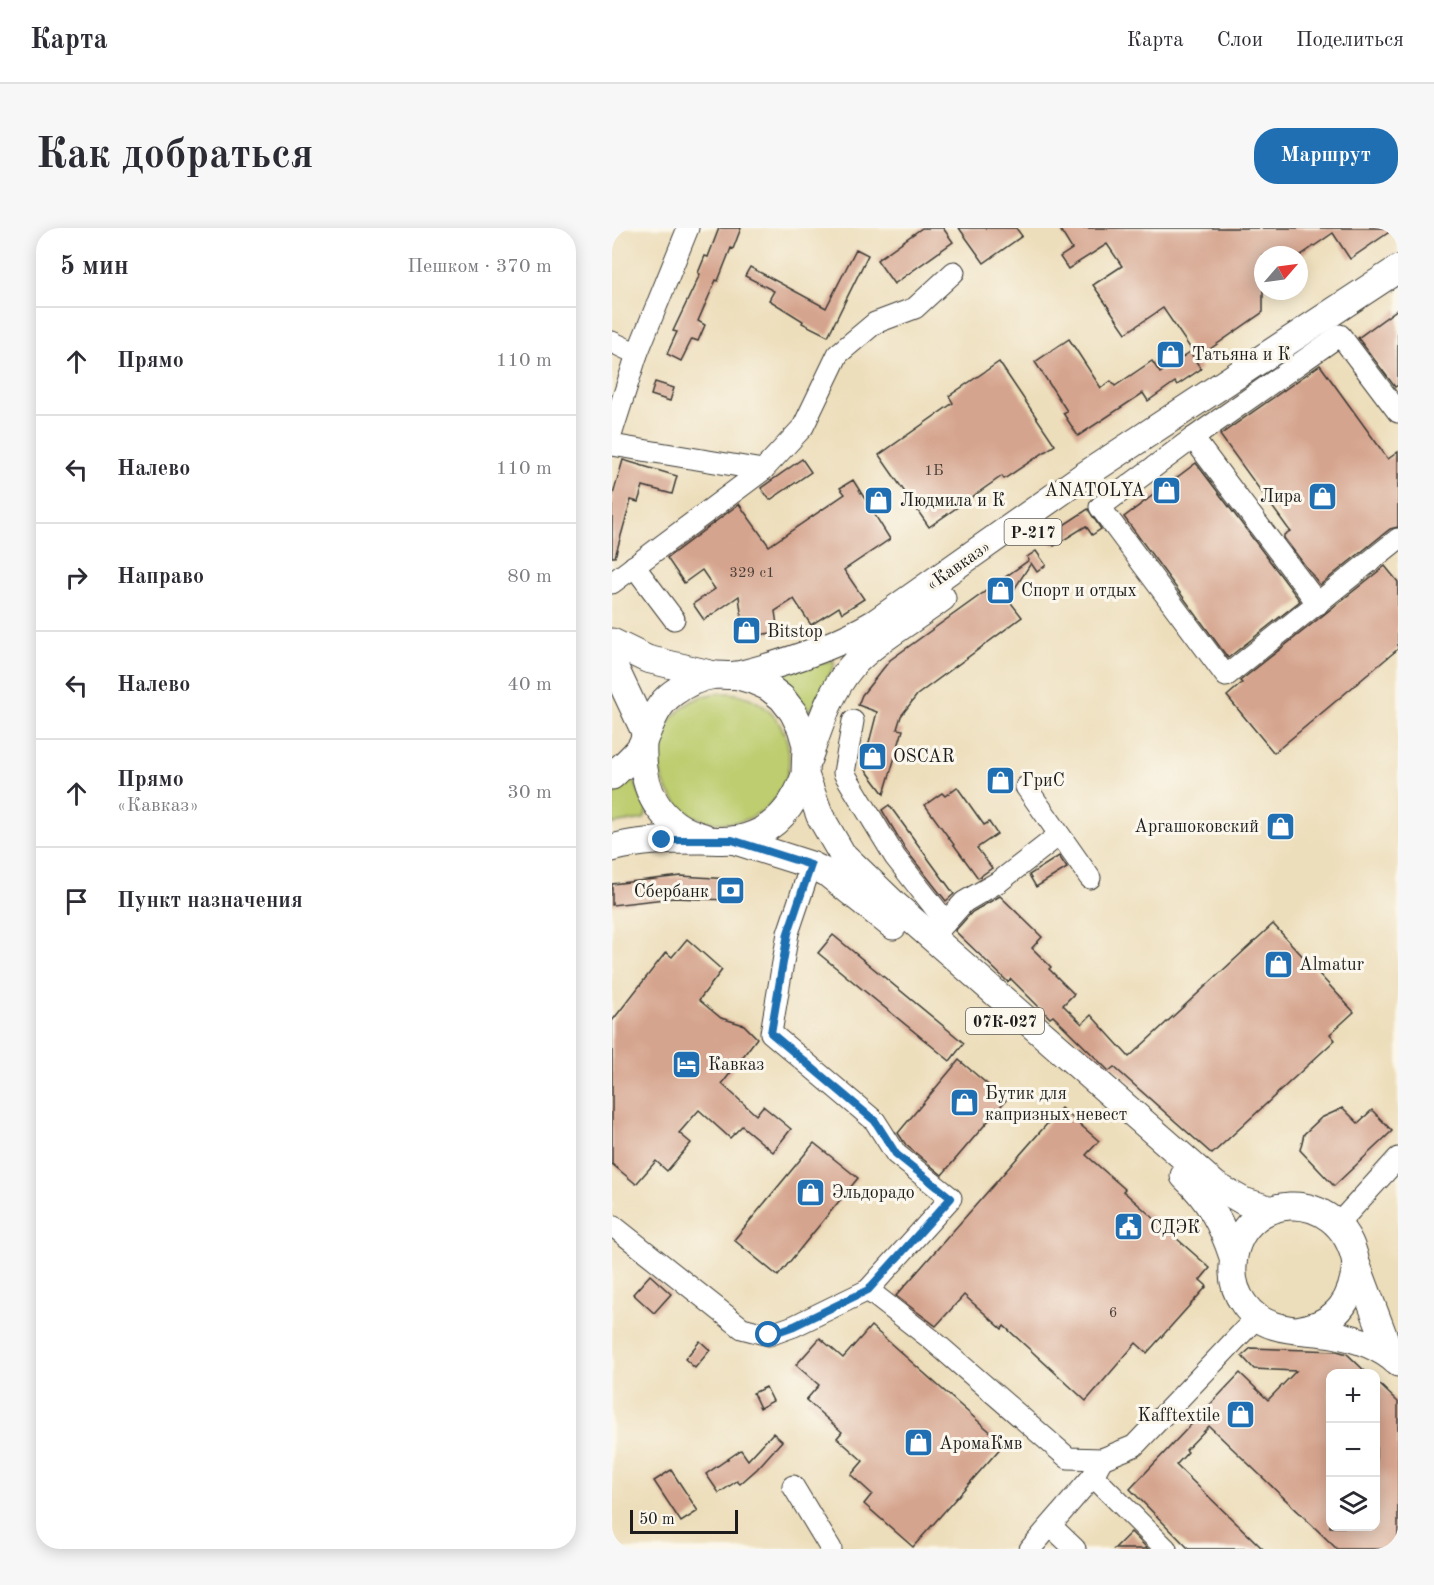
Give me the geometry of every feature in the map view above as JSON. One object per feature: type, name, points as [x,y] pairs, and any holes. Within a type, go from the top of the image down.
[{"type":"main road","name":"«Кавказ»","points":[[612,776],[644,738],[656,711],[671,694],[691,682],[805,655],[849,638],[875,623],[1082,477],[1398,269]]},
{"type":"main road","name":"«Кавказ»","points":[[612,848],[662,840],[723,840],[753,835],[771,826],[786,812],[798,795],[830,700],[850,669],[867,651],[912,621],[1000,554],[1398,288]]},
{"type":"main road","points":[[612,642],[647,659],[752,680],[768,687],[782,698],[793,712],[801,728],[806,745],[806,769]]},
{"type":"main road","points":[[612,662],[644,738],[642,766],[647,788],[658,807],[673,823],[692,834],[723,840]]},
{"type":"main road","name":"07К-027","points":[[806,769],[820,816],[842,854],[939,930],[1215,1185],[1243,1201],[1272,1210],[1286,1206],[1314,1209],[1338,1224],[1347,1235],[1353,1249],[1356,1263],[1395,1360]]},
{"type":"main road","name":"07К-027","points":[[723,840],[811,865],[827,873],[869,906],[1186,1178],[1205,1198],[1223,1227],[1233,1257],[1236,1290],[1245,1305],[1257,1317],[1275,1326],[1358,1340],[1395,1360]]},
{"type":"main road","points":[[1233,1257],[1238,1241],[1246,1228],[1258,1217],[1272,1210]]},
{"type":"main road","points":[[1295,1330],[1315,1327],[1332,1317],[1346,1302],[1354,1283],[1356,1263]]},
{"type":"street","points":[[612,432],[637,354],[688,228]]},
{"type":"street","points":[[612,583],[763,470],[803,427],[838,354],[875,323],[915,308],[954,272]]},
{"type":"street","points":[[1396,544],[1226,676],[1100,507],[1193,438],[1340,335],[1398,412]]},
{"type":"street","points":[[612,342],[637,354]]},
{"type":"street","points":[[1193,438],[1318,604]]},
{"type":"street","points":[[612,445],[763,470]]},
{"type":"street","points":[[634,566],[674,619]]},
{"type":"street","points":[[853,721],[844,773],[939,930],[964,902],[1000,881],[1059,835]]},
{"type":"street","points":[[1026,788],[1090,878]]},
{"type":"street","points":[[612,1225],[742,1328],[769,1335],[794,1326],[868,1290],[951,1198],[896,1154],[875,1121],[771,1033],[788,933],[811,865]]},
{"type":"street","points":[[1338,1224],[1398,1158]]},
{"type":"street","points":[[868,1290],[931,1340],[1068,1458],[1097,1468],[1166,1549]]},
{"type":"street","points":[[1030,1549],[1097,1468],[1134,1446],[1257,1317]]},
{"type":"street","points":[[793,1486],[831,1549]]},
{"type":"street","points":[[1051,1526],[1075,1549]]},
{"type":"green space","points":[[834,661],[834,666],[810,712],[792,687],[775,673]]},
{"type":"green space","points":[[724,693],[749,698],[770,712],[784,733],[789,758],[784,783],[770,804],[749,818],[724,823],[699,818],[678,804],[664,783],[659,758],[664,733],[678,712],[699,698]]},
{"type":"green space","points":[[631,774],[647,810],[644,819],[612,824],[612,797]]},
{"type":"building","points":[[719,228],[741,228],[698,321],[705,325],[698,341],[692,339],[681,361],[667,354],[677,332],[673,331]]},
{"type":"building","points":[[922,228],[943,228],[953,242],[894,284],[877,260]]},
{"type":"building","points":[[959,228],[1016,228],[1022,236],[984,263]]},
{"type":"building","points":[[1059,228],[1395,228],[1350,259],[1333,233],[1308,250],[1308,246],[1254,246],[1254,300],[1263,300],[1263,312],[1197,358],[1163,308],[1126,333],[1093,285],[1122,266],[1107,244],[1068,269],[1060,257],[1072,249]]},
{"type":"building","points":[[856,249],[868,255],[828,336],[802,323],[803,321],[769,300],[774,291],[745,276],[750,267],[826,308]]},
{"type":"building","points":[[1398,309],[1398,385],[1395,387],[1358,338]]},
{"type":"building","points":[[1069,339],[1101,388],[1111,381],[1115,386],[1152,361],[1160,373],[1190,352],[1201,369],[1177,385],[1175,382],[1148,401],[1143,393],[1078,436],[1063,413],[1067,411],[1035,362]]},
{"type":"building","points":[[999,362],[1055,445],[1004,479],[1002,476],[929,527],[879,455],[953,403],[949,396]]},
{"type":"building","name":"Лира","points":[[1320,365],[1388,459],[1398,452],[1398,527],[1390,529],[1320,585],[1284,538],[1284,535],[1290,531],[1220,435]]},
{"type":"building","points":[[655,382],[674,388],[670,401],[651,395]]},
{"type":"building","points":[[802,459],[811,472],[770,500],[761,488]]},
{"type":"building","points":[[623,460],[677,476],[672,494],[643,486],[638,502],[631,500],[615,557],[612,557],[612,498]]},
{"type":"building","points":[[1196,463],[1300,601],[1228,658],[1124,517]]},
{"type":"building","points":[[853,480],[890,539],[844,570],[864,599],[842,613],[839,607],[811,625],[794,599],[775,611],[778,632],[744,637],[739,596],[704,620],[693,604],[715,589],[702,570],[684,583],[667,558],[739,504],[769,546],[845,494],[840,488]]},
{"type":"building","points":[[1088,509],[1101,529],[1092,535],[1086,526],[1054,546],[1047,536]]},
{"type":"building","points":[[1036,551],[1046,565],[1037,572],[1031,563],[1008,599],[1022,617],[917,695],[901,716],[897,729],[903,730],[884,794],[863,766],[877,712],[858,705],[862,695],[890,660],[1029,560],[1027,557]]},
{"type":"building","points":[[1385,566],[1398,582],[1398,649],[1274,753],[1227,696],[1242,683],[1240,681]]},
{"type":"building","points":[[957,787],[984,825],[989,822],[997,834],[977,848],[992,868],[978,878],[925,805],[942,793],[945,796]]},
{"type":"building","points":[[889,805],[954,894],[946,901],[906,850],[882,810]]},
{"type":"building","points":[[1059,856],[1067,868],[1036,887],[1029,875]]},
{"type":"building","points":[[681,876],[730,879],[729,900],[674,898],[612,905],[612,884]]},
{"type":"building","points":[[1000,896],[1042,937],[1032,948],[1074,994],[1063,1005],[1082,1024],[1091,1015],[1129,1057],[1273,924],[1354,1012],[1330,1034],[1335,1040],[1212,1154],[1114,1067],[1109,1071],[1053,1016],[1050,1018],[1011,979],[1008,982],[955,931],[972,912]]},
{"type":"building","points":[[833,935],[964,1043],[950,1061],[818,953]]},
{"type":"building","points":[[687,939],[722,970],[699,1000],[721,1018],[744,1025],[757,1038],[722,1084],[756,1115],[763,1106],[791,1129],[773,1152],[742,1126],[730,1138],[699,1110],[679,1133],[691,1143],[667,1171],[656,1161],[636,1184],[612,1164],[612,1021],[666,952],[672,957]]},
{"type":"building","points":[[959,1060],[1006,1100],[942,1175],[906,1145],[898,1133]]},
{"type":"building","points":[[1061,1108],[1099,1141],[1086,1155],[1210,1268],[1200,1280],[1207,1286],[1147,1353],[1136,1343],[1086,1401],[1004,1326],[1002,1329],[964,1295],[936,1326],[896,1296]]},
{"type":"building","points":[[1343,1108],[1358,1123],[1372,1110],[1392,1131],[1334,1186],[1300,1150],[1304,1134],[1321,1118]]},
{"type":"building","points":[[814,1143],[858,1178],[778,1276],[734,1240]]},
{"type":"building","points":[[650,1275],[671,1294],[654,1313],[633,1294]]},
{"type":"building","points":[[871,1326],[1004,1444],[913,1547],[864,1504],[872,1494],[851,1475],[863,1461],[837,1438],[842,1432],[806,1400],[819,1385],[796,1365],[820,1338],[843,1358]]},
{"type":"building","points":[[700,1341],[710,1350],[695,1368],[685,1359]]},
{"type":"building","points":[[1251,1348],[1337,1351],[1347,1354],[1363,1369],[1326,1369],[1326,1531],[1380,1531],[1380,1385],[1398,1402],[1398,1549],[1337,1549],[1209,1426],[1186,1450],[1188,1452],[1176,1465],[1263,1549],[1189,1549],[1130,1489],[1240,1373],[1268,1400],[1296,1371],[1254,1369],[1242,1356]]},
{"type":"building","points":[[766,1387],[773,1401],[760,1408],[753,1393]]},
{"type":"building","points":[[773,1433],[782,1441],[757,1469],[740,1484],[737,1481],[719,1493],[706,1474],[741,1450],[748,1460]]},
{"type":"building","points":[[671,1470],[698,1511],[681,1522],[654,1481]]},
{"type":"building","points":[[1131,1532],[1148,1549],[1114,1549]]},
{"type":"place","name":"Татьяна и К","points":[[1171,354]]},
{"type":"place","name":"ANATOLYA","points":[[1166,490]]},
{"type":"place","name":"Лира","points":[[1323,496]]},
{"type":"place","name":"Людмила и К","points":[[879,500]]},
{"type":"place","name":"Спорт и отдых","points":[[1000,590]]},
{"type":"place","name":"Bitstop","points":[[746,631]]},
{"type":"place","name":"OSCAR","points":[[872,756]]},
{"type":"place","name":"ГриС","points":[[1001,780]]},
{"type":"place","name":"Аргашоковский","points":[[1280,826]]},
{"type":"place","name":"Сбербанк","points":[[730,891]]},
{"type":"place","name":"Almatur","points":[[1278,964]]},
{"type":"place","name":"Кавказ","points":[[687,1064]]},
{"type":"place","name":"Бутик для капризных невест","points":[[964,1103]]},
{"type":"place","name":"Эльдорадо","points":[[811,1192]]},
{"type":"place","name":"СДЭК","points":[[1129,1227]]},
{"type":"place","name":"Kafftextile","points":[[1241,1415]]},
{"type":"place","name":"АромаКмв","points":[[918,1443]]},
{"type":"route","points":[[662,840],[732,840],[811,865],[788,933],[771,1033],[875,1121],[896,1154],[951,1198],[868,1290],[794,1326],[769,1335]]}]
